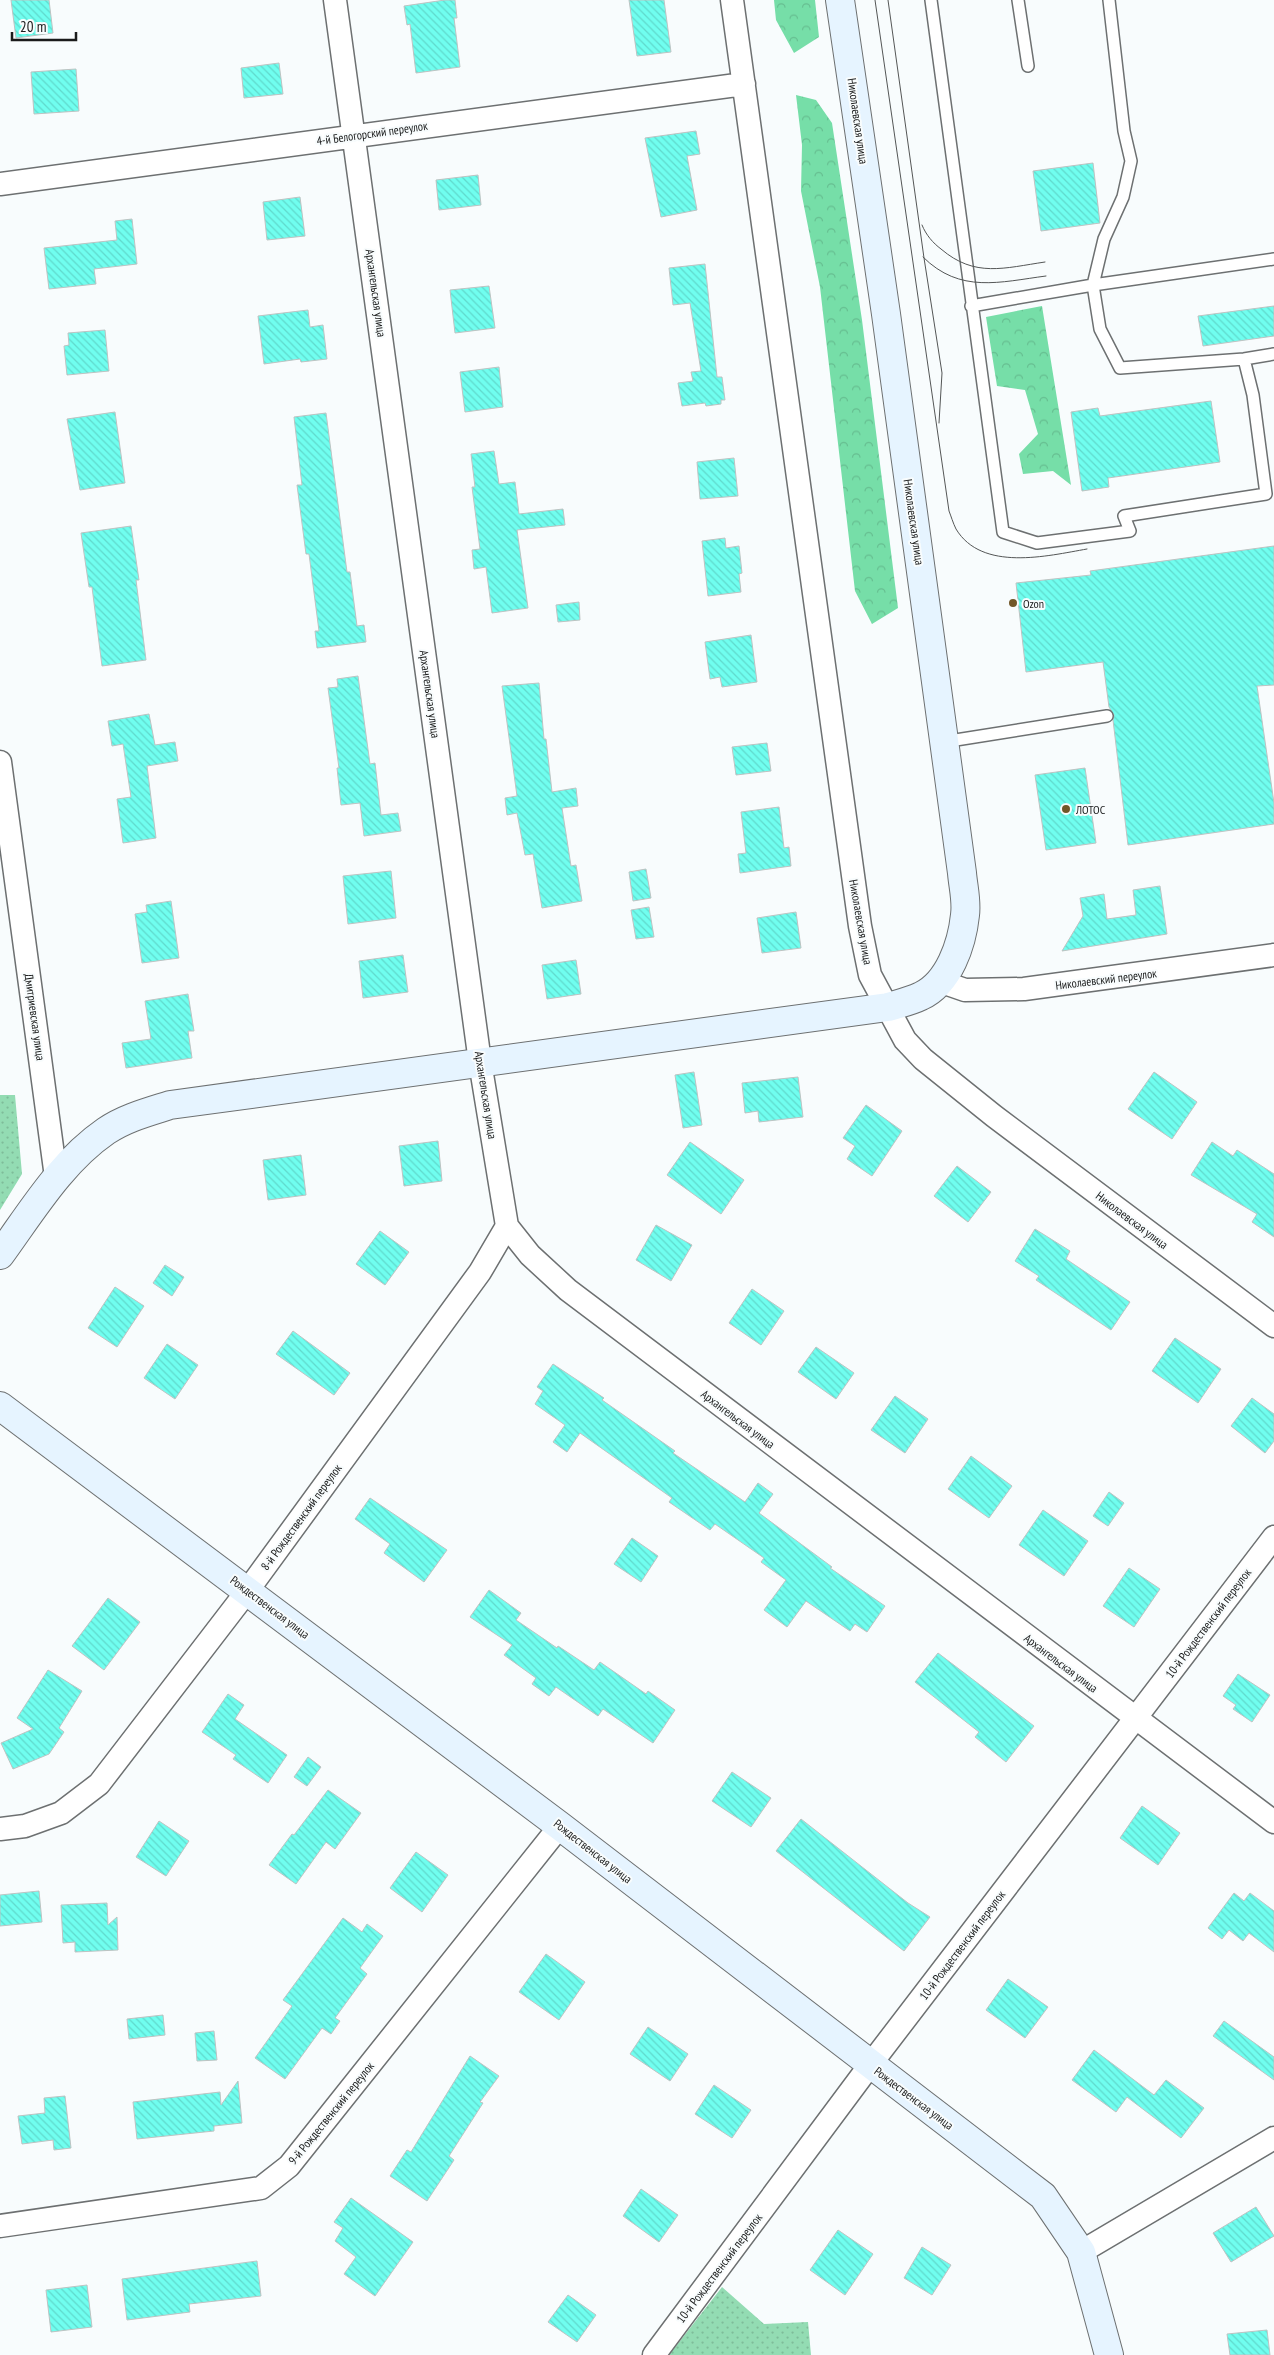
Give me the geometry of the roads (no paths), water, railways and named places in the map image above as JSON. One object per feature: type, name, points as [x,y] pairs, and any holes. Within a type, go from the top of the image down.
[{"type":"main road","name":"Николаевская улица","points":[[840,0],[886,314],[966,913],[961,940],[952,962],[939,981],[922,996],[888,1007]]},
{"type":"main road","points":[[0,1255],[56,1177],[107,1130],[135,1116],[170,1105],[888,1007]]},
{"type":"main road","name":"Рождественская улица","points":[[0,1406],[248,1590],[560,1826],[1043,2196],[1081,2252],[1109,2355]]},
{"type":"street","name":"Архангельская улица","points":[[335,0],[355,135],[480,1062],[507,1226],[530,1255],[568,1290],[1274,1822]]},
{"type":"street","name":"Николаевская улица","points":[[732,0],[860,926],[870,975],[905,1040],[924,1059],[994,1116],[1274,1326]]},
{"type":"street","name":"4-й Белогорский переулок","points":[[0,184],[744,84]]},
{"type":"street","name":"Дмитриевская улица","points":[[0,762],[56,1177]]},
{"type":"street","name":"Николаевский переулок","points":[[939,981],[966,990],[1024,990],[1274,955]]},
{"type":"street","name":"8-й Рождественский переулок","points":[[0,1829],[25,1826],[61,1813],[99,1784],[248,1590],[480,1272],[507,1226]]},
{"type":"street","name":"10-й Рождественский переулок","points":[[654,2355],[870,2065],[1274,1537]]},
{"type":"street","name":"9-й Рождественский переулок","points":[[0,2226],[261,2188],[289,2166],[560,1826]]},
{"type":"street","points":[[1081,2252],[1274,2138]]},
{"type":"lane","points":[[931,0],[1003,532],[1037,543],[1130,531],[1124,516],[1266,494],[1253,395],[1244,359]]},
{"type":"lane","points":[[1018,0],[1028,66]]},
{"type":"lane","points":[[1109,0],[1124,131],[1132,161],[1123,197],[1104,239],[1093,285],[1100,329],[1120,368],[1244,359],[1274,354]]},
{"type":"lane","points":[[971,306],[1093,285],[1274,259]]},
{"type":"lane","points":[[943,742],[1107,716]]},
{"type":"tram line","points":[[875,0],[949,511],[953,522],[956,529],[967,542],[982,551],[998,556],[1016,558],[1035,557],[1087,549]]},
{"type":"tram line","points":[[888,0],[942,373],[939,423]]},
{"type":"tram line","points":[[922,225],[938,247],[966,264],[990,269],[1045,262]]},
{"type":"tram line","points":[[923,257],[937,269],[966,281],[981,283],[1046,276]]},
{"type":"place","name":"Ozon","points":[[1013,603]]},
{"type":"place","name":"ЛОТОС","points":[[1066,809]]}]
